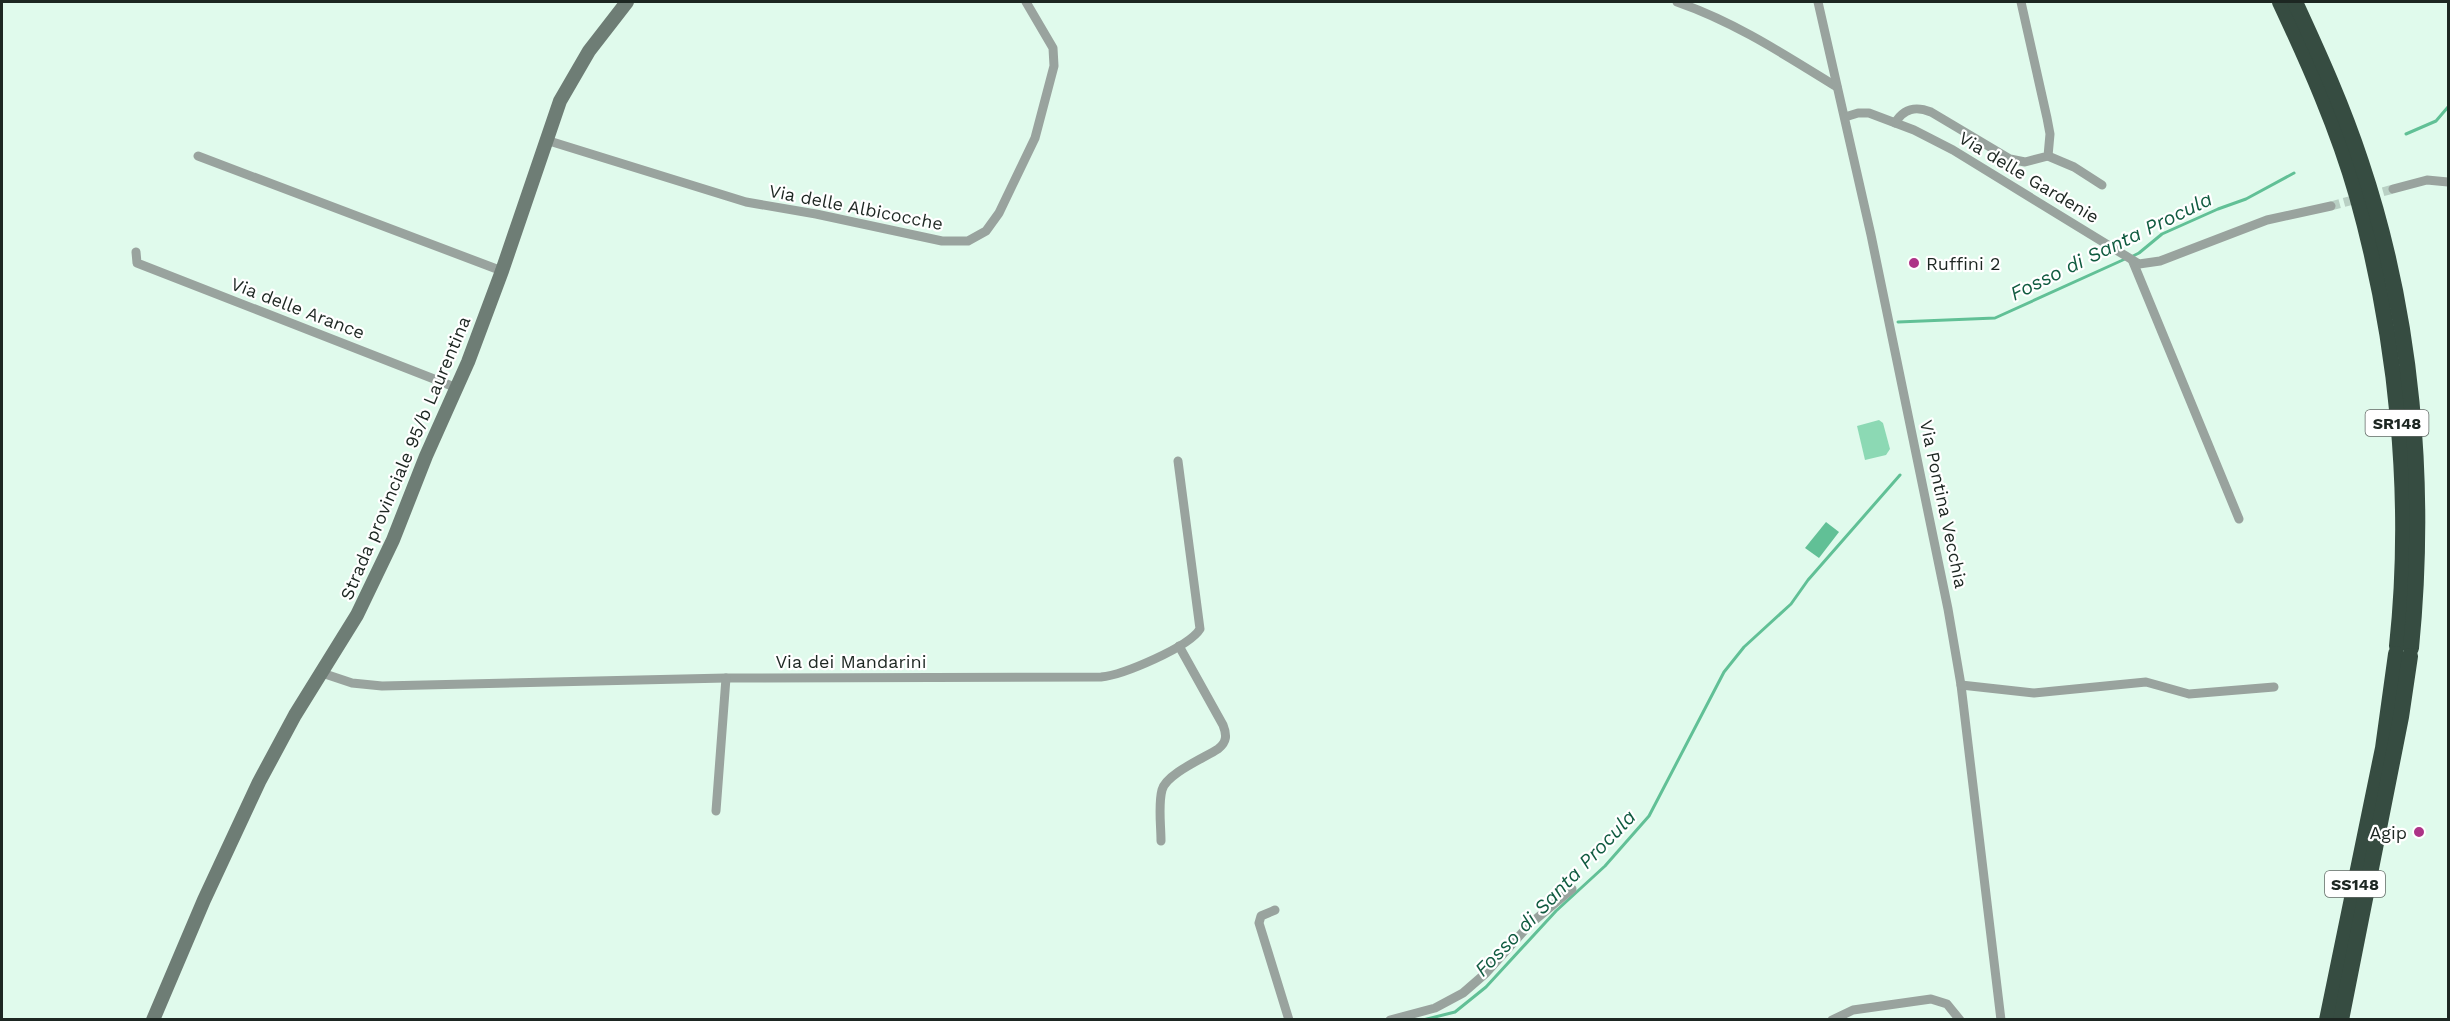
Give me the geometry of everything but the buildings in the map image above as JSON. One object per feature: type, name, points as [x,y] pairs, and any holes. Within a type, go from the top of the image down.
[{"type":"highway","name":"SR148","points":[[2280,2],[2365,197]]},
{"type":"highway","name":"SR148","points":[[2295,2],[2340,105],[2365,197],[2397,422],[2402,537],[2403,651],[2389,749]]},
{"type":"highway","name":"SS148","points":[[2327,1020],[2389,749]]},
{"type":"highway","name":"SS148","points":[[2341,1020],[2389,749]]},
{"type":"main road","name":"Strada provinciale 95/b Laurentina","points":[[153,1020],[204,900],[259,782],[282,738],[351,625],[377,576],[435,434],[457,388],[502,271],[559,104],[577,69],[627,2]]},
{"type":"street","name":"Via delle Albicocche","points":[[546,140],[746,202],[816,214],[942,242],[968,241],[986,231],[999,213],[1035,138],[1054,66],[1053,48],[1026,2]]},
{"type":"street","points":[[1677,2],[1744,31],[1837,87]]},
{"type":"street","name":"Via Pontina Vecchia","points":[[1818,2],[1845,117],[1934,533],[1961,685],[2001,1020]]},
{"type":"street","points":[[2021,2],[2047,118],[2050,140],[2048,156]]},
{"type":"street","points":[[1894,123],[1906,111],[1913,108],[1922,109],[1931,112],[2010,159],[2025,162],[2048,156],[2074,167],[2102,185]]},
{"type":"street","name":"Via delle Gardenie","points":[[1845,117],[1863,112],[1894,123],[1953,150],[2133,262]]},
{"type":"street","points":[[198,156],[502,271]]},
{"type":"street","points":[[2393,189],[2427,180],[2448,182]]},
{"type":"street","points":[[2133,262],[2145,265],[2160,261],[2267,220],[2331,206]]},
{"type":"street","name":"Via delle Arance","points":[[136,252],[136,263],[457,388]]},
{"type":"street","points":[[2133,262],[2239,519]]},
{"type":"street","name":"Via dei Mandarini","points":[[322,673],[352,683],[376,686],[726,678],[1101,677],[1126,672],[1179,646],[1196,634],[1200,624],[1178,461]]},
{"type":"street","points":[[1161,842],[1161,793],[1165,783],[1218,749],[1224,744],[1226,736],[1223,725],[1179,646]]},
{"type":"street","points":[[716,811],[726,678]]},
{"type":"street","points":[[1961,685],[2034,693],[2140,682],[2156,683],[2189,694],[2274,687]]},
{"type":"street","points":[[1390,1020],[1435,1008],[1456,998],[1478,981],[1530,924],[1572,889]]},
{"type":"street","points":[[1275,910],[1261,916],[1259,923],[1288,1020]]},
{"type":"street","points":[[1832,1020],[1853,1010],[1931,999],[1947,1004],[1960,1020]]},
{"type":"street","points":[[1435,1008],[1438,1020]]},
{"type":"shaded area","points":[[1879,420],[1883,423],[1890,449],[1886,455],[1865,460],[1857,426]]},
{"type":"shaded area","points":[[1826,522],[1839,532],[1819,558],[1805,548]]},
{"type":"waterway","name":"Fosso di Santa Procula","points":[[2406,134],[2436,121],[2448,107]]},
{"type":"waterway","name":"Fosso di Santa Procula","points":[[2131,257],[2162,234],[2246,199],[2294,173]]},
{"type":"waterway","name":"Fosso di Santa Procula","points":[[1898,322],[1995,318],[2125,259]]},
{"type":"waterway","name":"Fosso di Santa Procula","points":[[1423,1020],[1455,1012],[1486,987],[1556,911],[1605,866],[1649,816],[1724,672],[1744,647],[1791,604],[1808,580],[1900,475]]},
{"type":"tunnel","points":[[2331,206],[2393,189]]},
{"type":"place","name":"Ruffini 2","points":[[1914,263]]},
{"type":"place","name":"Agip","points":[[2419,832]]}]
